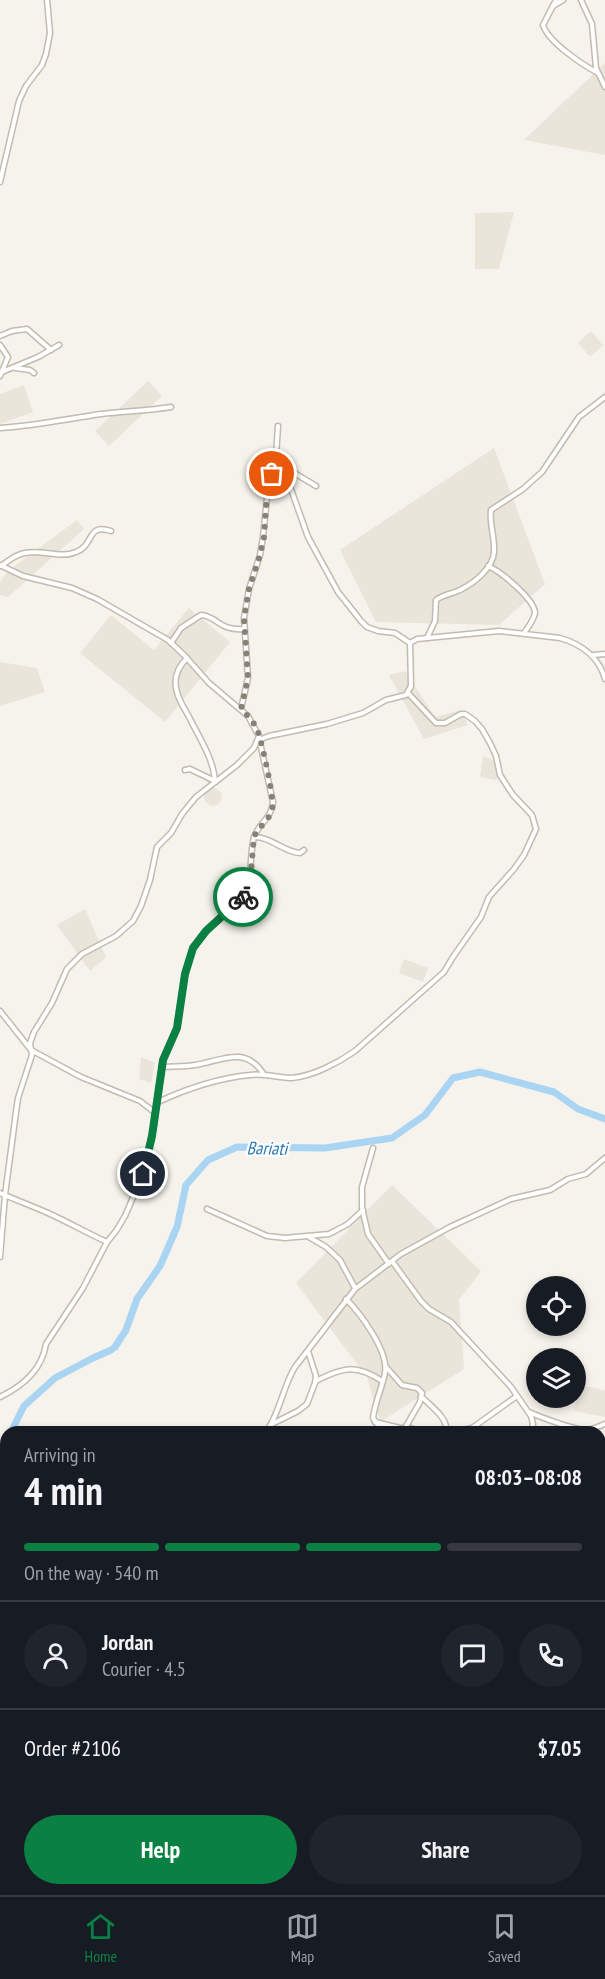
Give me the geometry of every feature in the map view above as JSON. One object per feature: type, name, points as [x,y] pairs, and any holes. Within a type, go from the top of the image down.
[{"type":"street","points":[[0,182],[19,101],[26,86],[42,65],[46,54],[50,33],[46,0]]},
{"type":"street","points":[[556,0],[543,25],[548,35],[586,67],[598,73]]},
{"type":"street","points":[[553,6],[563,0]]},
{"type":"street","points":[[581,0],[592,24],[596,50],[595,63],[605,87]]},
{"type":"street","points":[[0,336],[12,331],[27,329],[51,350]]},
{"type":"street","points":[[0,345],[8,357],[1,374]]},
{"type":"street","points":[[1,374],[59,345]]},
{"type":"street","points":[[14,368],[30,370],[34,373]]},
{"type":"street","points":[[427,638],[435,621],[436,600],[477,579],[494,556],[491,510],[523,489],[542,472],[573,424],[605,397]]},
{"type":"street","points":[[0,428],[171,407]]},
{"type":"street","points":[[241,709],[248,678],[244,618],[249,589],[264,537],[268,488],[276,453],[278,426]]},
{"type":"street","points":[[276,453],[308,537],[338,592],[367,627],[395,633],[410,643]]},
{"type":"street","points":[[284,470],[291,471],[316,486]]},
{"type":"street","points":[[0,566],[23,553],[75,553],[83,547],[96,530],[100,528],[111,531]]},
{"type":"street","points":[[0,566],[23,576],[72,588],[97,598],[171,643],[209,683],[241,709],[254,726],[273,802],[269,817],[255,833],[250,883],[247,890],[234,906],[206,931],[193,948],[185,974],[180,1016],[162,1067],[149,1152],[143,1174],[125,1216],[107,1242],[83,1288],[46,1344],[40,1366],[17,1387],[0,1397]]},
{"type":"street","points":[[488,566],[506,578],[533,608],[534,617],[524,633]]},
{"type":"street","points":[[171,643],[181,628],[201,615],[228,628],[244,629]]},
{"type":"street","points":[[410,643],[413,640],[427,638],[499,631],[570,641],[592,656],[601,667],[605,679]]},
{"type":"street","points":[[0,1257],[2,1194],[18,1098],[32,1055],[31,1039],[52,1003],[67,969],[82,954],[116,936],[133,921],[150,880],[157,847],[171,833],[182,814],[196,797],[250,752],[259,739],[313,728],[354,716],[386,700],[406,695],[411,686],[410,643]]},
{"type":"street","points":[[592,656],[605,654]]},
{"type":"street","points":[[187,658],[178,669],[177,692],[207,754],[215,782]]},
{"type":"street","points":[[157,1102],[206,1084],[237,1077],[263,1074],[292,1078],[314,1072],[346,1058],[388,1024],[444,972],[476,926],[489,897],[524,855],[536,829],[532,815],[513,795],[500,775],[496,756],[490,743],[475,721],[461,714],[445,723],[436,723],[408,693]]},
{"type":"street","points":[[185,770],[190,769],[215,782]]},
{"type":"street","points":[[254,837],[270,840],[295,853],[304,850]]},
{"type":"street","points":[[0,1011],[31,1050],[81,1077],[140,1101],[155,1112]]},
{"type":"street","points":[[162,1067],[192,1066],[223,1058],[238,1057],[252,1060],[263,1074]]},
{"type":"street","points":[[373,1148],[362,1187],[363,1210],[368,1234],[421,1301],[429,1309],[451,1322],[517,1395],[532,1420],[532,1426]]},
{"type":"street","points":[[272,1424],[279,1410],[289,1376],[355,1289],[390,1262],[423,1241],[512,1199],[550,1190],[568,1179],[586,1174],[605,1158]]},
{"type":"street","points":[[2,1194],[107,1242]]},
{"type":"street","points":[[207,1209],[267,1236],[285,1238],[328,1234],[338,1230],[363,1210]]},
{"type":"street","points":[[309,1237],[326,1247],[340,1260],[355,1289]]},
{"type":"street","points":[[346,1299],[371,1330],[386,1366],[402,1385],[418,1389],[446,1426]]},
{"type":"street","points":[[272,1424],[304,1407],[316,1381],[308,1350]]},
{"type":"street","points":[[378,1426],[373,1419],[386,1366]]},
{"type":"street","points":[[316,1381],[328,1374],[353,1368],[368,1372],[382,1381]]},
{"type":"street","points":[[476,1426],[517,1395]]},
{"type":"street","points":[[406,1426],[422,1396]]},
{"type":"street","points":[[527,1410],[569,1426]]},
{"type":"street","points":[[375,1422],[395,1426]]},
{"type":"shaded area","points":[[605,63],[605,155],[524,140]]},
{"type":"shaded area","points":[[514,212],[499,269],[475,269],[475,213]]},
{"type":"shaded area","points":[[591,331],[603,345],[590,357],[578,343]]},
{"type":"shaded area","points":[[148,381],[162,396],[109,446],[95,431]]},
{"type":"shaded area","points":[[24,385],[33,412],[0,424],[0,394]]},
{"type":"shaded area","points":[[494,448],[545,584],[499,625],[376,622],[340,550]]},
{"type":"shaded area","points":[[77,520],[84,529],[8,597],[0,595],[0,582],[8,571]]},
{"type":"shaded area","points":[[189,608],[230,642],[165,722],[80,653],[111,615],[154,650]]},
{"type":"shaded area","points":[[0,662],[37,668],[45,692],[0,706]]},
{"type":"shaded area","points":[[405,671],[435,717],[461,710],[468,725],[424,739],[389,675]]},
{"type":"shaded area","points":[[483,756],[502,764],[496,780],[480,777]]},
{"type":"shaded area","points":[[209,788],[217,788],[222,793],[220,804],[209,806],[204,801],[204,793]]},
{"type":"shaded area","points":[[85,909],[106,957],[90,971],[57,925]]},
{"type":"shaded area","points":[[404,959],[428,968],[423,982],[399,973]]},
{"type":"shaded area","points":[[141,1057],[155,1063],[151,1083],[139,1079]]},
{"type":"shaded area","points":[[392,1185],[481,1271],[459,1300],[464,1369],[380,1422],[367,1377],[296,1283]]},
{"type":"shaded area","points":[[586,1386],[605,1390],[605,1417],[574,1411],[575,1408],[586,1408]]},
{"type":"waterway","name":"Bariati","points":[[14,1426],[24,1406],[55,1378],[115,1347],[126,1330],[137,1299],[160,1266],[177,1227],[186,1185],[208,1160],[237,1147],[325,1148],[392,1138],[425,1115],[453,1078],[480,1072],[554,1092],[578,1109],[605,1119]]},
{"type":"way so far","points":[[243,897],[250,883],[255,833],[269,817],[273,802],[258,732],[241,709],[248,678],[243,634],[244,618],[249,589],[264,537],[268,488],[272,474]]},
{"type":"route","points":[[143,1174],[148,1160],[163,1060],[177,1028],[185,974],[193,948],[206,931],[243,897]]}]
